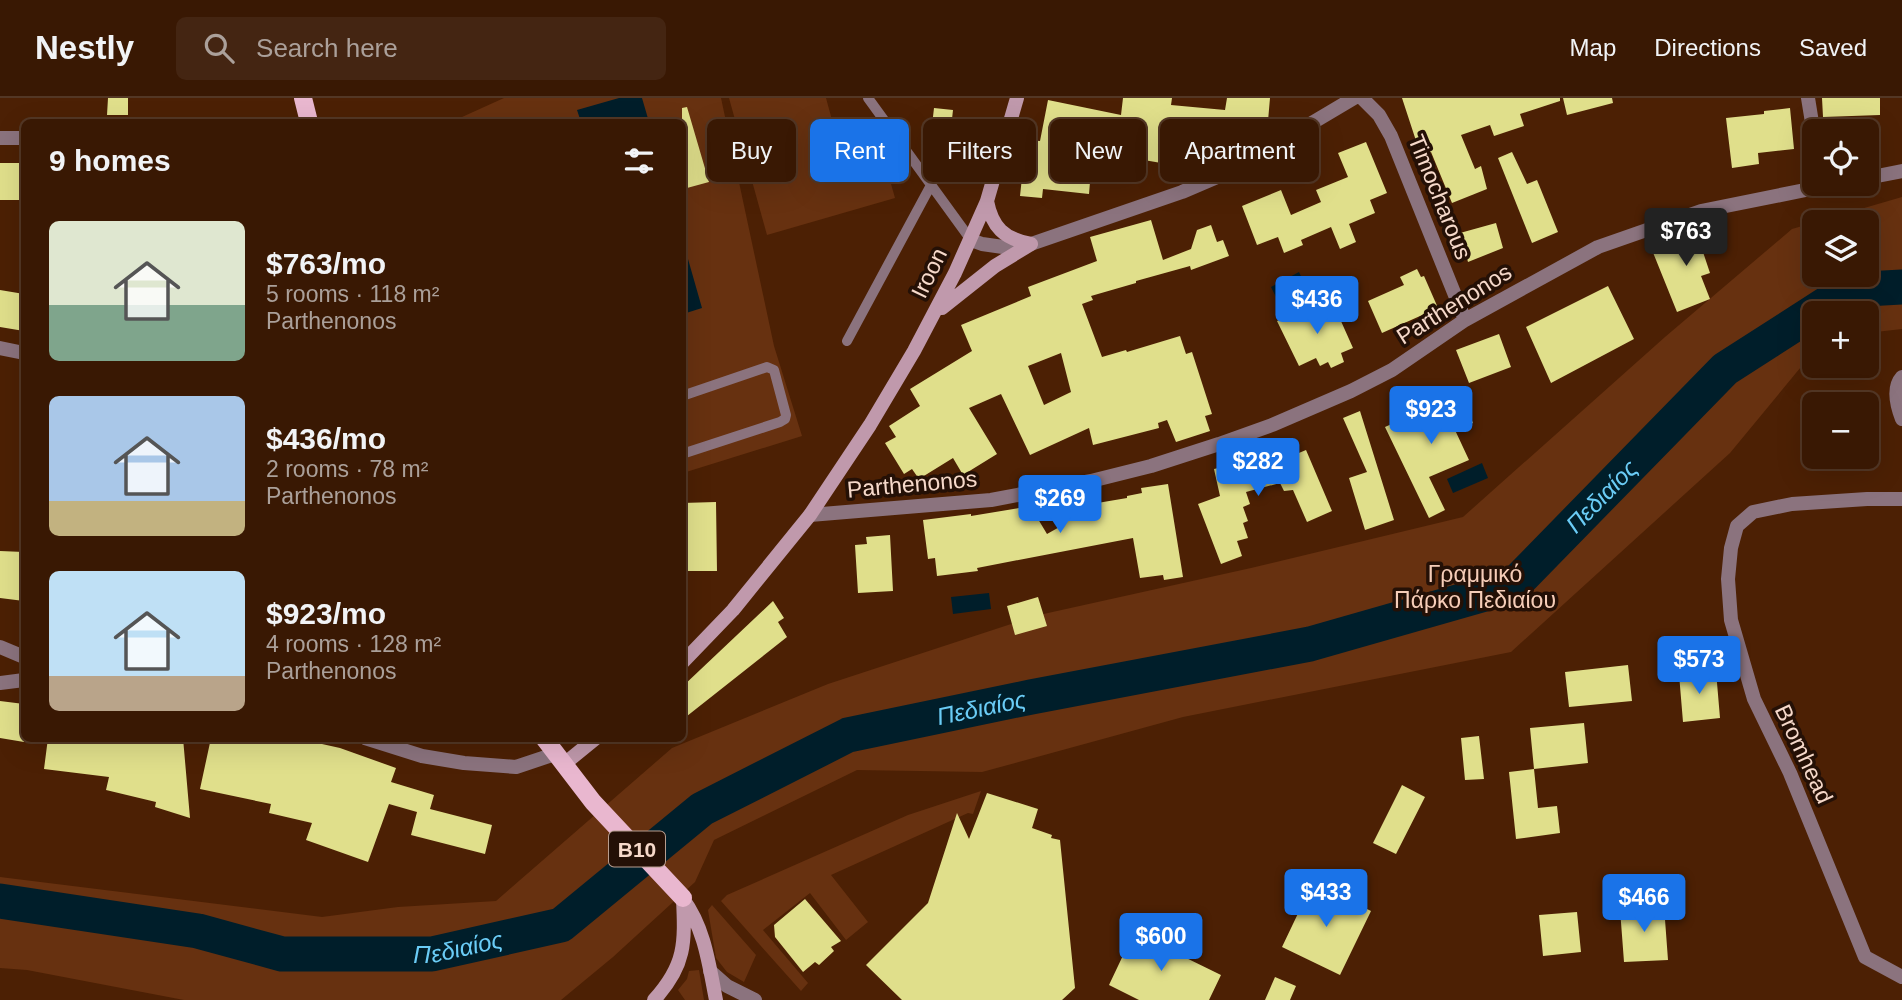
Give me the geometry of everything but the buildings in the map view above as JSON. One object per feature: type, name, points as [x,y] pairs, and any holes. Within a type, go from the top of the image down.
[{"type":"main road","points":[[303,98],[308,119]]},
{"type":"main road","points":[[971,240],[987,201],[1017,98]]},
{"type":"main road","points":[[987,201],[991,218],[1000,230],[1013,239],[1031,244]]},
{"type":"main road","name":"Iroon","points":[[686,659],[733,610],[810,515],[870,425],[935,313],[971,240]]},
{"type":"main road","points":[[935,313],[979,278],[1031,244]]},
{"type":"main road","name":"B10","points":[[547,742],[593,803],[682,897]]},
{"type":"main road","points":[[559,760],[589,742]]},
{"type":"main road","points":[[682,897],[698,924],[716,1000]]},
{"type":"main road","points":[[654,1000],[672,978],[682,953],[682,897]]},
{"type":"street","name":"Iroon","points":[[971,240],[1003,247],[1031,244],[1182,192],[1231,171],[1354,98]]},
{"type":"street","name":"Timocharous","points":[[1362,98],[1379,116],[1391,136],[1465,320]]},
{"type":"street","points":[[1808,98],[1811,119]]},
{"type":"street","points":[[0,138],[21,138]]},
{"type":"street","points":[[1879,176],[1902,171]]},
{"type":"street","name":"Parthenonos","points":[[810,515],[991,500],[1091,481],[1150,466],[1272,425],[1351,391],[1392,370],[1465,320],[1598,247],[1701,211],[1802,190]]},
{"type":"street","points":[[0,348],[21,352]]},
{"type":"street","points":[[1902,377],[1898,381],[1896,404],[1902,419]]},
{"type":"street","name":"Bromhead","points":[[1902,499],[1792,504],[1753,512],[1737,526],[1731,548],[1728,579],[1731,620],[1754,699],[1790,773],[1865,957],[1902,977]]},
{"type":"street","points":[[0,647],[21,656]]},
{"type":"street","points":[[0,683],[21,680]]},
{"type":"street","points":[[377,742],[422,757],[464,763],[516,767],[559,760]]},
{"type":"street","points":[[710,971],[727,986],[755,1000]]},
{"type":"lane","points":[[868,98],[971,240]]},
{"type":"lane","points":[[847,341],[930,185]]},
{"type":"lane","points":[[686,395],[767,367],[774,370],[786,415],[780,422],[686,453]]},
{"type":"green space","points":[[504,98],[721,98],[725,119],[707,119],[707,182],[739,182],[774,346],[802,436],[686,472],[686,119],[458,119]]},
{"type":"green space","points":[[729,98],[826,98],[832,119],[810,119],[810,182],[890,182],[895,198],[767,235],[752,182],[796,182],[796,119],[735,119]]},
{"type":"green space","name":"Γραμμικό Πάρκο Πεδιαίου","points":[[1902,197],[1902,329],[1879,332],[1879,301],[1802,301],[1802,366],[1730,453],[1511,652],[1183,717],[982,772],[857,770],[714,840],[695,882],[561,1000],[184,1000],[27,970],[0,968],[0,877],[322,917],[398,907],[496,901],[672,748],[828,684],[1039,615],[1463,517],[1665,337],[1792,229],[1802,226],[1802,287],[1879,287],[1879,210],[1857,210]]},
{"type":"green space","points":[[981,791],[973,814],[968,813],[831,875],[868,922],[846,940],[810,893],[763,930],[808,983],[801,991],[721,901],[727,895],[908,815]]},
{"type":"green space","points":[[712,905],[756,955],[744,982],[727,972],[716,958],[708,910]]},
{"type":"green space","points":[[699,970],[704,1000],[685,1000],[678,990],[687,979],[689,971]]},
{"type":"water","points":[[619,98],[642,98],[648,119],[580,119],[577,110]]},
{"type":"water","points":[[686,252],[702,308],[686,313]]},
{"type":"water","points":[[1299,272],[1306,287],[1278,301],[1271,287]]},
{"type":"water","points":[[1482,463],[1488,478],[1453,493],[1447,479]]},
{"type":"water","points":[[989,593],[991,609],[953,614],[951,597]]},
{"type":"waterway","name":"Πεδιαίος","points":[[0,901],[198,931],[282,954],[432,954],[561,925],[702,809],[848,735],[1310,644],[1513,586],[1725,369],[1848,290],[1902,287]]}]
